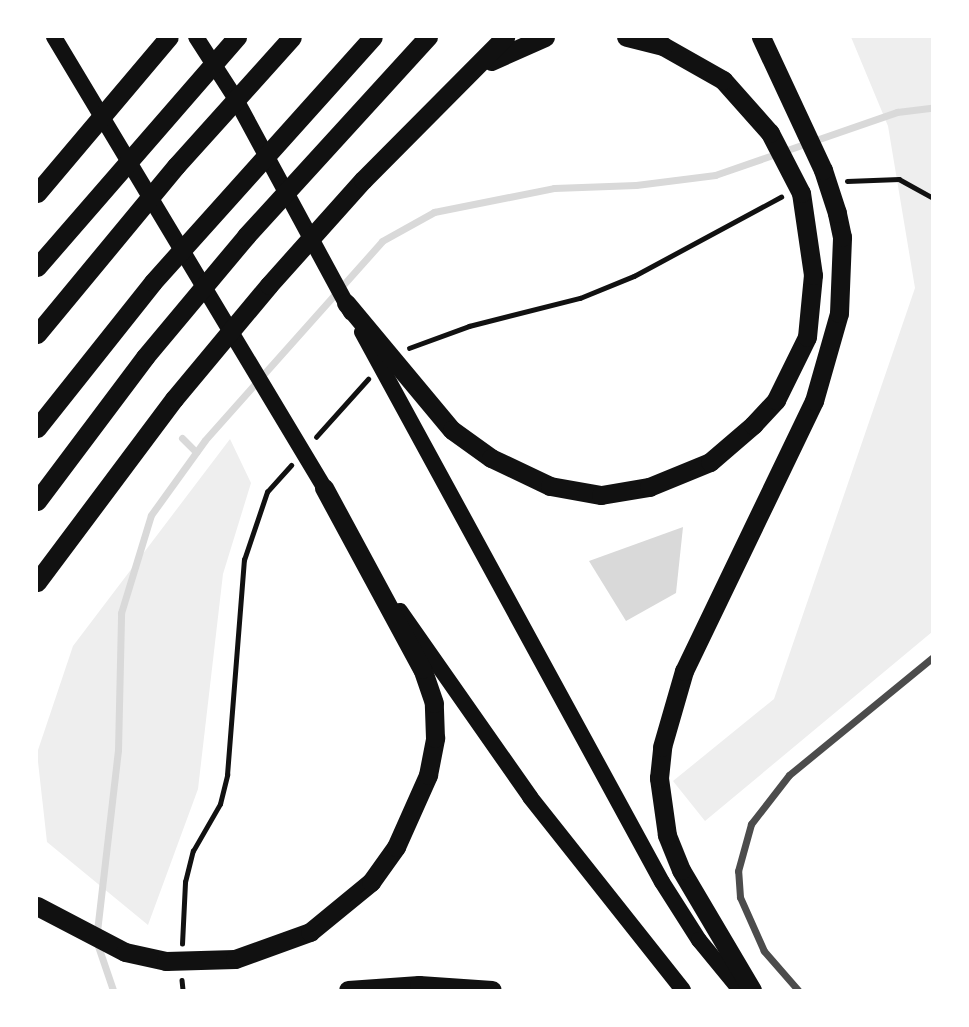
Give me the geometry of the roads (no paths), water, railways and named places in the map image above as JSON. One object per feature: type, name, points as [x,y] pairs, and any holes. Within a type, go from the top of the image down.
[{"type":"highway","points":[[37,193],[169,37]]},
{"type":"highway","points":[[37,267],[237,37]]},
{"type":"highway","points":[[37,334],[176,166],[292,37]]},
{"type":"highway","points":[[37,428],[153,282],[373,37]]},
{"type":"highway","points":[[37,501],[145,357],[246,236],[428,37]]},
{"type":"highway","points":[[37,582],[119,470],[269,285],[438,103],[505,37]]},
{"type":"highway","points":[[438,103],[501,53],[545,37]]},
{"type":"highway","points":[[346,303],[405,391],[491,458],[550,486],[601,495],[678,478],[710,462],[753,425],[776,400],[807,337],[812,307],[810,240],[801,194],[787,161],[754,111],[723,80],[663,46],[626,37]]},
{"type":"highway","points":[[752,990],[701,908],[667,835],[659,799],[662,747],[671,709],[706,620],[799,435],[826,370],[839,313],[842,237],[822,170],[779,83],[761,37]]},
{"type":"highway","points":[[37,906],[78,932],[135,955],[166,961],[235,959],[310,932],[371,882],[415,813],[432,752],[434,703],[422,669],[324,488]]},
{"type":"highway","points":[[348,990],[419,985],[492,990]]},
{"type":"main road","points":[[54,37],[417,638],[530,797],[683,990]]},
{"type":"main road","points":[[196,37],[234,96],[346,303]]},
{"type":"main road","points":[[405,391],[662,882],[699,940],[740,990]]},
{"type":"street","points":[[798,990],[750,927],[740,897],[741,852],[751,824],[789,775],[932,658]]},
{"type":"waterway","points":[[113,990],[96,940],[118,750],[121,613],[151,515],[205,440],[382,241],[434,212],[554,188],[636,185],[715,175],[897,112],[932,108]]},
{"type":"waterway","points":[[182,438],[196,452]]}]
